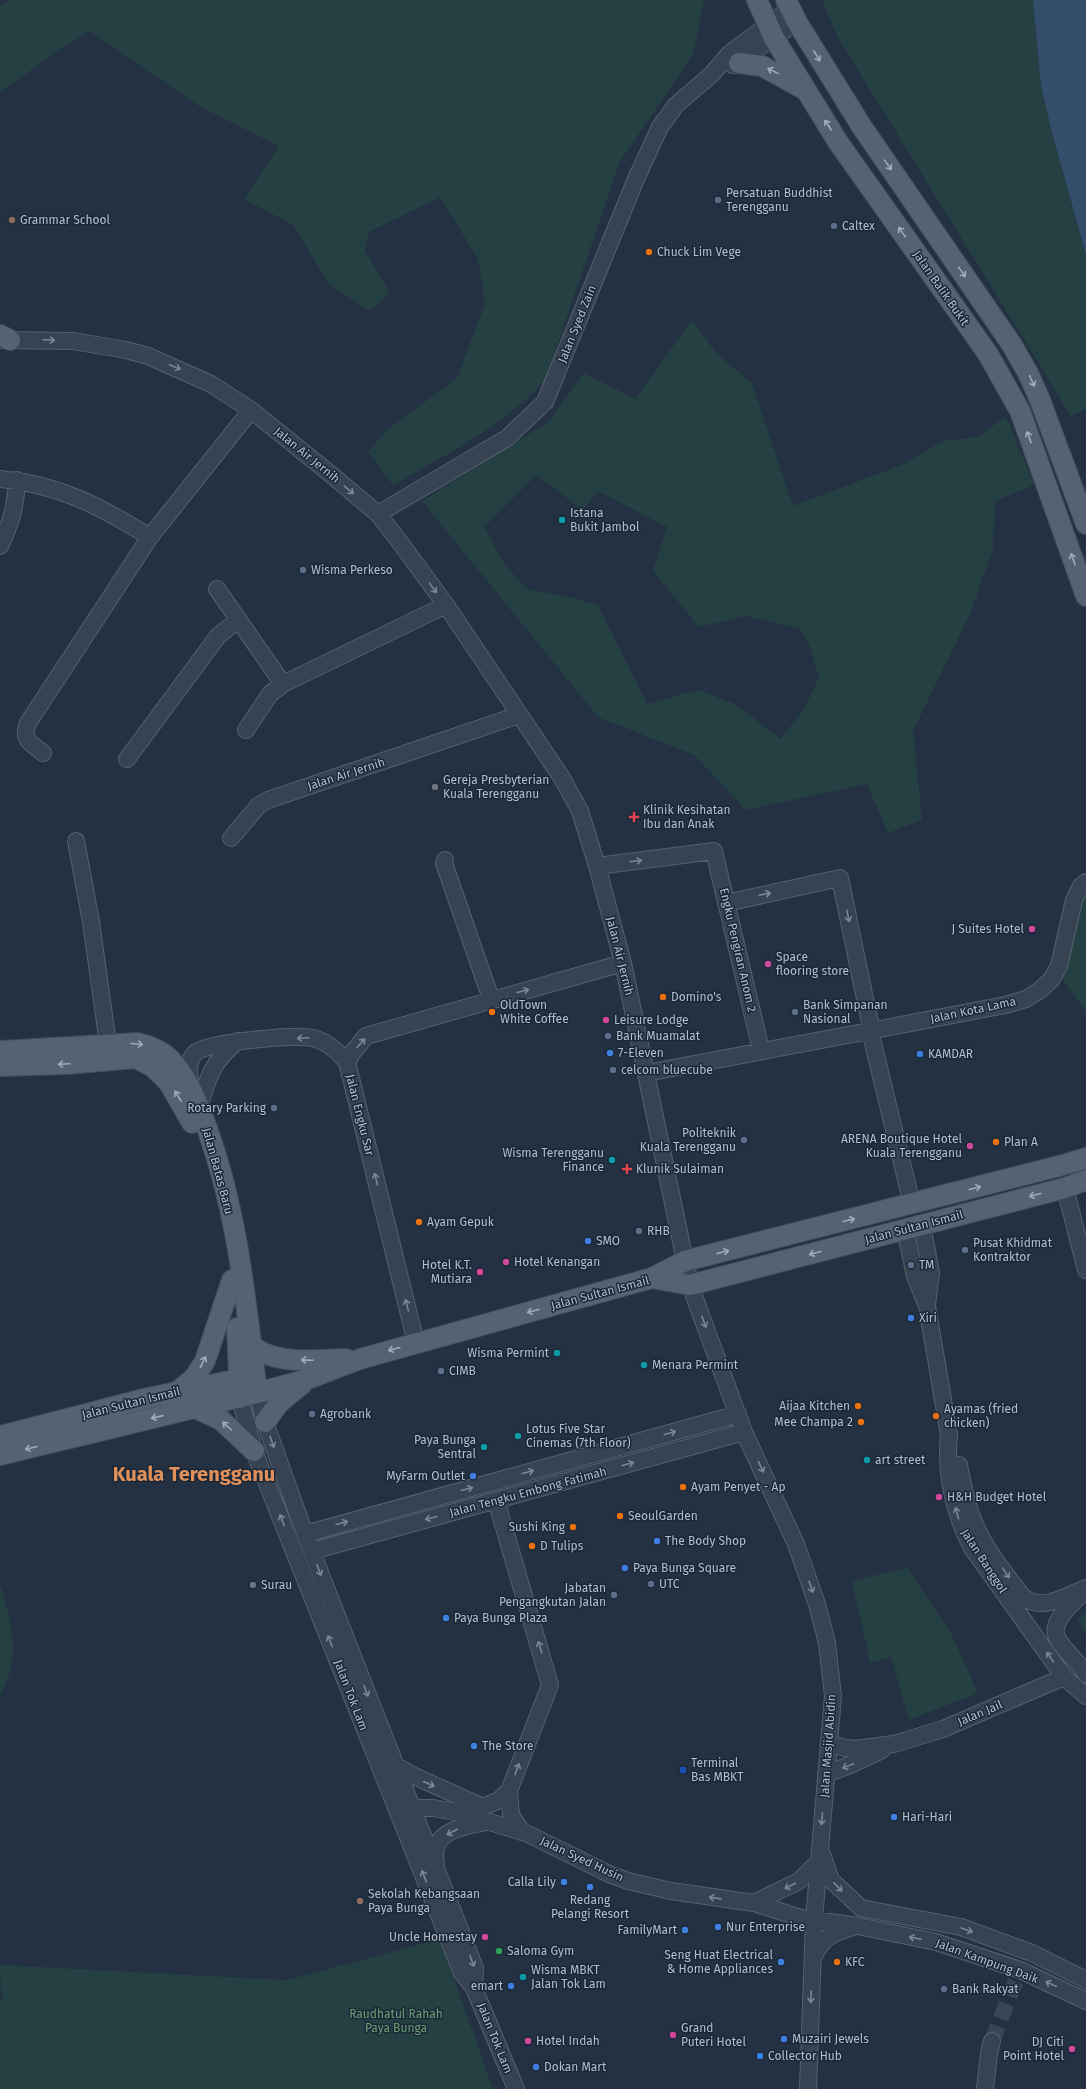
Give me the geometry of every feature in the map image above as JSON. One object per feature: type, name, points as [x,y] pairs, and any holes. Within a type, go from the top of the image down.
[{"type":"main road","name":"Jalan Balik Bukit","points":[[757,0],[771,32],[804,89],[838,142],[988,354],[1007,385],[1020,411],[1086,596]]},
{"type":"main road","points":[[791,10],[862,127],[1008,339],[1025,367],[1040,400],[1086,524]]},
{"type":"main road","points":[[739,63],[762,66],[804,89]]},
{"type":"main road","name":"Jalan Batas Baru","points":[[0,1051],[138,1043],[155,1048],[177,1066],[199,1108],[220,1169],[242,1273],[252,1347],[246,1390]]},
{"type":"main road","name":"Jalan Batas Baru","points":[[0,1066],[67,1064],[136,1058],[153,1067],[169,1083],[187,1112],[199,1141],[229,1258],[237,1333],[246,1390]]},
{"type":"main road","name":"Jalan Sultan Ismail","points":[[0,1455],[195,1408],[246,1390],[308,1378],[360,1359],[652,1278],[685,1261],[912,1204],[1086,1158]]},
{"type":"main road","name":"Jalan Sultan Ismail","points":[[652,1278],[690,1285],[1065,1188],[1086,1180]]},
{"type":"main road","points":[[178,1392],[194,1378],[204,1361],[232,1280]]},
{"type":"main road","points":[[237,1333],[252,1347],[264,1354],[281,1358],[308,1360],[360,1359]]},
{"type":"main road","points":[[265,1422],[279,1403],[308,1378]]},
{"type":"main road","name":"Jalan Sultan Ismail","points":[[0,1436],[178,1392],[246,1390]]},
{"type":"main road","points":[[195,1408],[221,1420],[254,1450]]},
{"type":"street","points":[[711,74],[739,63],[791,10]]},
{"type":"street","points":[[711,74],[730,53],[771,32]]},
{"type":"street","name":"Jalan Syed Zain","points":[[378,514],[507,438],[546,402],[636,179],[660,127],[676,105],[711,74]]},
{"type":"street","name":"Jalan Air Jernih","points":[[3,339],[73,341],[126,350],[148,356],[211,384],[251,410],[378,514],[446,605],[572,795],[585,824],[623,963],[690,1285]]},
{"type":"street","points":[[43,753],[26,739],[24,732],[28,723],[150,537],[251,410]]},
{"type":"street","points":[[0,479],[17,480],[63,491],[106,510],[150,537]]},
{"type":"street","points":[[0,546],[16,505],[17,480]]},
{"type":"street","points":[[217,589],[283,684]]},
{"type":"street","points":[[246,730],[270,694],[283,684],[446,605]]},
{"type":"street","points":[[127,759],[218,636],[238,620]]},
{"type":"street","name":"Jalan Air Jernih","points":[[232,838],[253,812],[268,800],[519,715]]},
{"type":"street","points":[[76,840],[91,922],[108,1044]]},
{"type":"street","name":"Engku Pengiran Anom 2","points":[[597,866],[714,851],[761,1050]]},
{"type":"street","points":[[445,860],[451,885],[491,999]]},
{"type":"street","points":[[726,903],[840,878],[871,1031],[912,1204]]},
{"type":"street","name":"Jalan Kota Lama","points":[[646,1073],[1005,1005],[1026,999],[1040,990],[1051,980],[1059,966],[1074,900],[1081,886],[1086,882]]},
{"type":"street","name":"Jalan Engku Sar","points":[[416,1343],[347,1062],[366,1036],[491,999],[623,963]]},
{"type":"street","points":[[190,1090],[190,1065],[194,1053],[213,1045],[238,1041],[310,1037],[325,1042],[347,1062]]},
{"type":"street","points":[[199,1108],[206,1083],[215,1064],[224,1051],[238,1041]]},
{"type":"street","points":[[1065,1188],[1086,1270]]},
{"type":"street","name":"Jalan Banggol","points":[[914,1227],[931,1273],[927,1306],[949,1435],[947,1455],[955,1506],[961,1527],[972,1548],[1064,1677],[1086,1696]]},
{"type":"street","name":"Jalan Masjid Abidin","points":[[690,1285],[744,1432],[796,1544],[817,1604],[827,1643],[832,1696],[814,1920],[809,2085]]},
{"type":"street","name":"Jalan Tok Lam","points":[[246,1390],[265,1422],[305,1534],[395,1766],[405,1810],[436,1869],[475,1968],[474,1988]]},
{"type":"street","name":"Jalan Tok Lam","points":[[246,1390],[254,1450],[405,1810],[462,1973],[474,1988],[516,2089]]},
{"type":"street","name":"Jalan Tengku Embong Fatimah","points":[[305,1534],[738,1414]]},
{"type":"street","name":"Jalan Tengku Embong Fatimah","points":[[312,1551],[744,1432]]},
{"type":"street","points":[[949,1435],[956,1453],[966,1502],[974,1523],[983,1541],[1023,1598],[1030,1603],[1040,1605],[1086,1589]]},
{"type":"street","points":[[496,1500],[550,1685],[509,1791],[511,1815],[522,1832]]},
{"type":"street","points":[[1086,1589],[1061,1616],[1055,1630],[1057,1638],[1086,1674]]},
{"type":"street","name":"Jalan Jail","points":[[826,1774],[850,1765],[894,1744],[943,1729],[1064,1677]]},
{"type":"street","name":"Jalan Jail","points":[[828,1743],[855,1749],[894,1744]]},
{"type":"street","points":[[395,1766],[483,1807],[498,1800],[509,1791]]},
{"type":"street","name":"Jalan Syed Husin","points":[[405,1810],[433,1808],[489,1821],[522,1832],[609,1874],[628,1881],[671,1891],[754,1903],[801,1918],[814,1920]]},
{"type":"street","points":[[436,1869],[436,1848],[442,1838],[457,1829],[489,1821]]},
{"type":"street","points":[[754,1903],[799,1881],[820,1854]]},
{"type":"street","name":"Jalan Kampung Daik","points":[[820,1854],[831,1880],[861,1908],[961,1927],[1032,1954],[1086,1980]]},
{"type":"street","name":"Jalan Kampung Daik","points":[[814,1920],[858,1926],[954,1947],[1020,1970],[1086,2001]]},
{"type":"street","points":[[813,1958],[820,1943],[832,1934],[858,1926]]},
{"type":"street","points":[[985,2089],[989,2053],[992,2041]]},
{"type":"green space","points":[[9,0],[704,0],[693,55],[619,163],[546,379],[530,396],[494,425],[393,485],[368,452],[387,430],[457,378],[485,304],[478,259],[440,197],[369,232],[365,251],[390,292],[370,311],[329,284],[293,225],[244,199],[279,146],[199,106],[89,31],[50,56],[0,93],[0,6]]},
{"type":"green space","points":[[822,0],[1033,0],[1041,86],[1051,129],[1086,255],[1086,409],[1071,416],[837,36]]},
{"type":"green space","points":[[692,320],[716,353],[752,383],[793,506],[904,464],[943,441],[978,437],[1006,416],[1034,485],[995,501],[993,549],[971,612],[913,731],[922,820],[888,833],[867,784],[746,810],[694,755],[598,717],[422,501],[548,422],[584,373],[635,399]],"holes":[[[536,475],[583,510],[598,491],[667,527],[653,571],[699,627],[746,616],[800,629],[810,647],[819,677],[805,707],[781,739],[735,704],[698,690],[647,704],[598,605],[569,597],[527,589],[505,565],[484,527]]]},
{"type":"green space","points":[[1086,891],[1086,1011],[1060,976],[1081,895]]},
{"type":"green space","points":[[907,1568],[951,1633],[978,1693],[909,1720],[891,1657],[870,1663],[852,1581]]},
{"type":"green space","points":[[0,1585],[5,1599],[11,1627],[13,1655],[7,1682],[0,1696]]},
{"type":"green space","points":[[1086,1613],[1086,1633],[1077,1619]]},
{"type":"green space","name":"Raudhatul Rahah Paya Bunga","points":[[440,1939],[493,2089],[0,2089],[0,2001],[2,1999],[0,1965],[287,1980]]},
{"type":"water","points":[[1033,0],[1086,0],[1086,255],[1051,129],[1041,86]]},
{"type":"tunnel","points":[[992,2041],[1020,1970]]},
{"type":"place","name":"Persatuan Buddhist Terengganu","points":[[718,200]]},
{"type":"place","name":"Grammar School","points":[[12,220]]},
{"type":"place","name":"Caltex","points":[[834,226]]},
{"type":"place","name":"Chuck Lim Vege","points":[[649,252]]},
{"type":"place","name":"Istana Bukit Jambol","points":[[562,520]]},
{"type":"place","name":"Wisma Perkeso","points":[[303,570]]},
{"type":"place","name":"Gereja Presbyterian Kuala Terengganu","points":[[435,787]]},
{"type":"place","name":"Klinik Kesihatan Ibu dan Anak","points":[[634,817]]},
{"type":"place","name":"J Suites Hotel","points":[[1032,929]]},
{"type":"place","name":"Space flooring store","points":[[768,964]]},
{"type":"place","name":"Domino's","points":[[663,997]]},
{"type":"place","name":"OldTown White Coffee","points":[[492,1012]]},
{"type":"place","name":"Bank Simpanan Nasional","points":[[795,1012]]},
{"type":"place","name":"Leisure Lodge","points":[[606,1020]]},
{"type":"place","name":"Bank Muamalat","points":[[608,1036]]},
{"type":"place","name":"7-Eleven","points":[[610,1053]]},
{"type":"place","name":"KAMDAR","points":[[920,1054]]},
{"type":"place","name":"celcom bluecube","points":[[613,1070]]},
{"type":"place","name":"Rotary Parking","points":[[274,1108]]},
{"type":"place","name":"Politeknik Kuala Terengganu","points":[[744,1140]]},
{"type":"place","name":"Plan A","points":[[996,1142]]},
{"type":"place","name":"ARENA Boutique Hotel Kuala Terengganu","points":[[970,1146]]},
{"type":"place","name":"Wisma Terengganu Finance","points":[[612,1160]]},
{"type":"place","name":"Klunik Sulaiman","points":[[627,1169]]},
{"type":"place","name":"Ayam Gepuk","points":[[419,1222]]},
{"type":"place","name":"RHB","points":[[639,1231]]},
{"type":"place","name":"SMO","points":[[588,1241]]},
{"type":"place","name":"Pusat Khidmat Kontraktor","points":[[965,1250]]},
{"type":"place","name":"Hotel Kenangan","points":[[506,1262]]},
{"type":"place","name":"TM","points":[[911,1265]]},
{"type":"place","name":"Hotel K.T. Mutiara","points":[[480,1272]]},
{"type":"place","name":"Xiri","points":[[911,1318]]},
{"type":"place","name":"Wisma Permint","points":[[557,1353]]},
{"type":"place","name":"Menara Permint","points":[[644,1365]]},
{"type":"place","name":"CIMB","points":[[441,1371]]},
{"type":"place","name":"Aijaa Kitchen","points":[[858,1406]]},
{"type":"place","name":"Agrobank","points":[[312,1414]]},
{"type":"place","name":"Ayamas (fried chicken)","points":[[936,1416]]},
{"type":"place","name":"Mee Champa 2","points":[[861,1422]]},
{"type":"place","name":"Lotus Five Star Cinemas (7th Floor)","points":[[518,1436]]},
{"type":"place","name":"Paya Bunga Sentral","points":[[484,1447]]},
{"type":"place","name":"art street","points":[[867,1460]]},
{"type":"place","name":"MyFarm Outlet","points":[[473,1476]]},
{"type":"place","name":"Ayam Penyet - Ap","points":[[683,1487]]},
{"type":"place","name":"H&H Budget Hotel","points":[[939,1497]]},
{"type":"place","name":"SeoulGarden","points":[[620,1516]]},
{"type":"place","name":"Sushi King","points":[[573,1527]]},
{"type":"place","name":"The Body Shop","points":[[657,1541]]},
{"type":"place","name":"D Tulips","points":[[532,1546]]},
{"type":"place","name":"Paya Bunga Square","points":[[625,1568]]},
{"type":"place","name":"UTC","points":[[651,1584]]},
{"type":"place","name":"Surau","points":[[253,1585]]},
{"type":"place","name":"Jabatan Pengangkutan Jalan","points":[[614,1595]]},
{"type":"place","name":"Paya Bunga Plaza","points":[[446,1618]]},
{"type":"place","name":"The Store","points":[[474,1746]]},
{"type":"place","name":"Terminal Bas MBKT","points":[[683,1770]]},
{"type":"place","name":"Hari-Hari","points":[[894,1817]]},
{"type":"place","name":"Calla Lily","points":[[564,1882]]},
{"type":"place","name":"Redang Pelangi Resort","points":[[590,1887]]},
{"type":"place","name":"Sekolah Kebangsaan Paya Bunga","points":[[360,1901]]},
{"type":"place","name":"Nur Enterprise","points":[[718,1927]]},
{"type":"place","name":"FamilyMart","points":[[685,1930]]},
{"type":"place","name":"Uncle Homestay","points":[[485,1937]]},
{"type":"place","name":"Saloma Gym","points":[[499,1951]]},
{"type":"place","name":"Seng Huat Electrical & Home Appliances","points":[[781,1962]]},
{"type":"place","name":"KFC","points":[[837,1962]]},
{"type":"place","name":"Wisma MBKT Jalan Tok Lam","points":[[523,1977]]},
{"type":"place","name":"emart","points":[[511,1986]]},
{"type":"place","name":"Bank Rakyat","points":[[944,1989]]},
{"type":"place","name":"Grand Puteri Hotel","points":[[673,2035]]},
{"type":"place","name":"Muzairi Jewels","points":[[784,2039]]},
{"type":"place","name":"Hotel Indah","points":[[528,2041]]},
{"type":"place","name":"DJ Citi Point Hotel","points":[[1072,2049]]},
{"type":"place","name":"Collector Hub","points":[[760,2056]]},
{"type":"place","name":"Dokan Mart","points":[[536,2067]]},
{"type":"district","name":"Kuala Terengganu","points":[[194,1474]]}]
